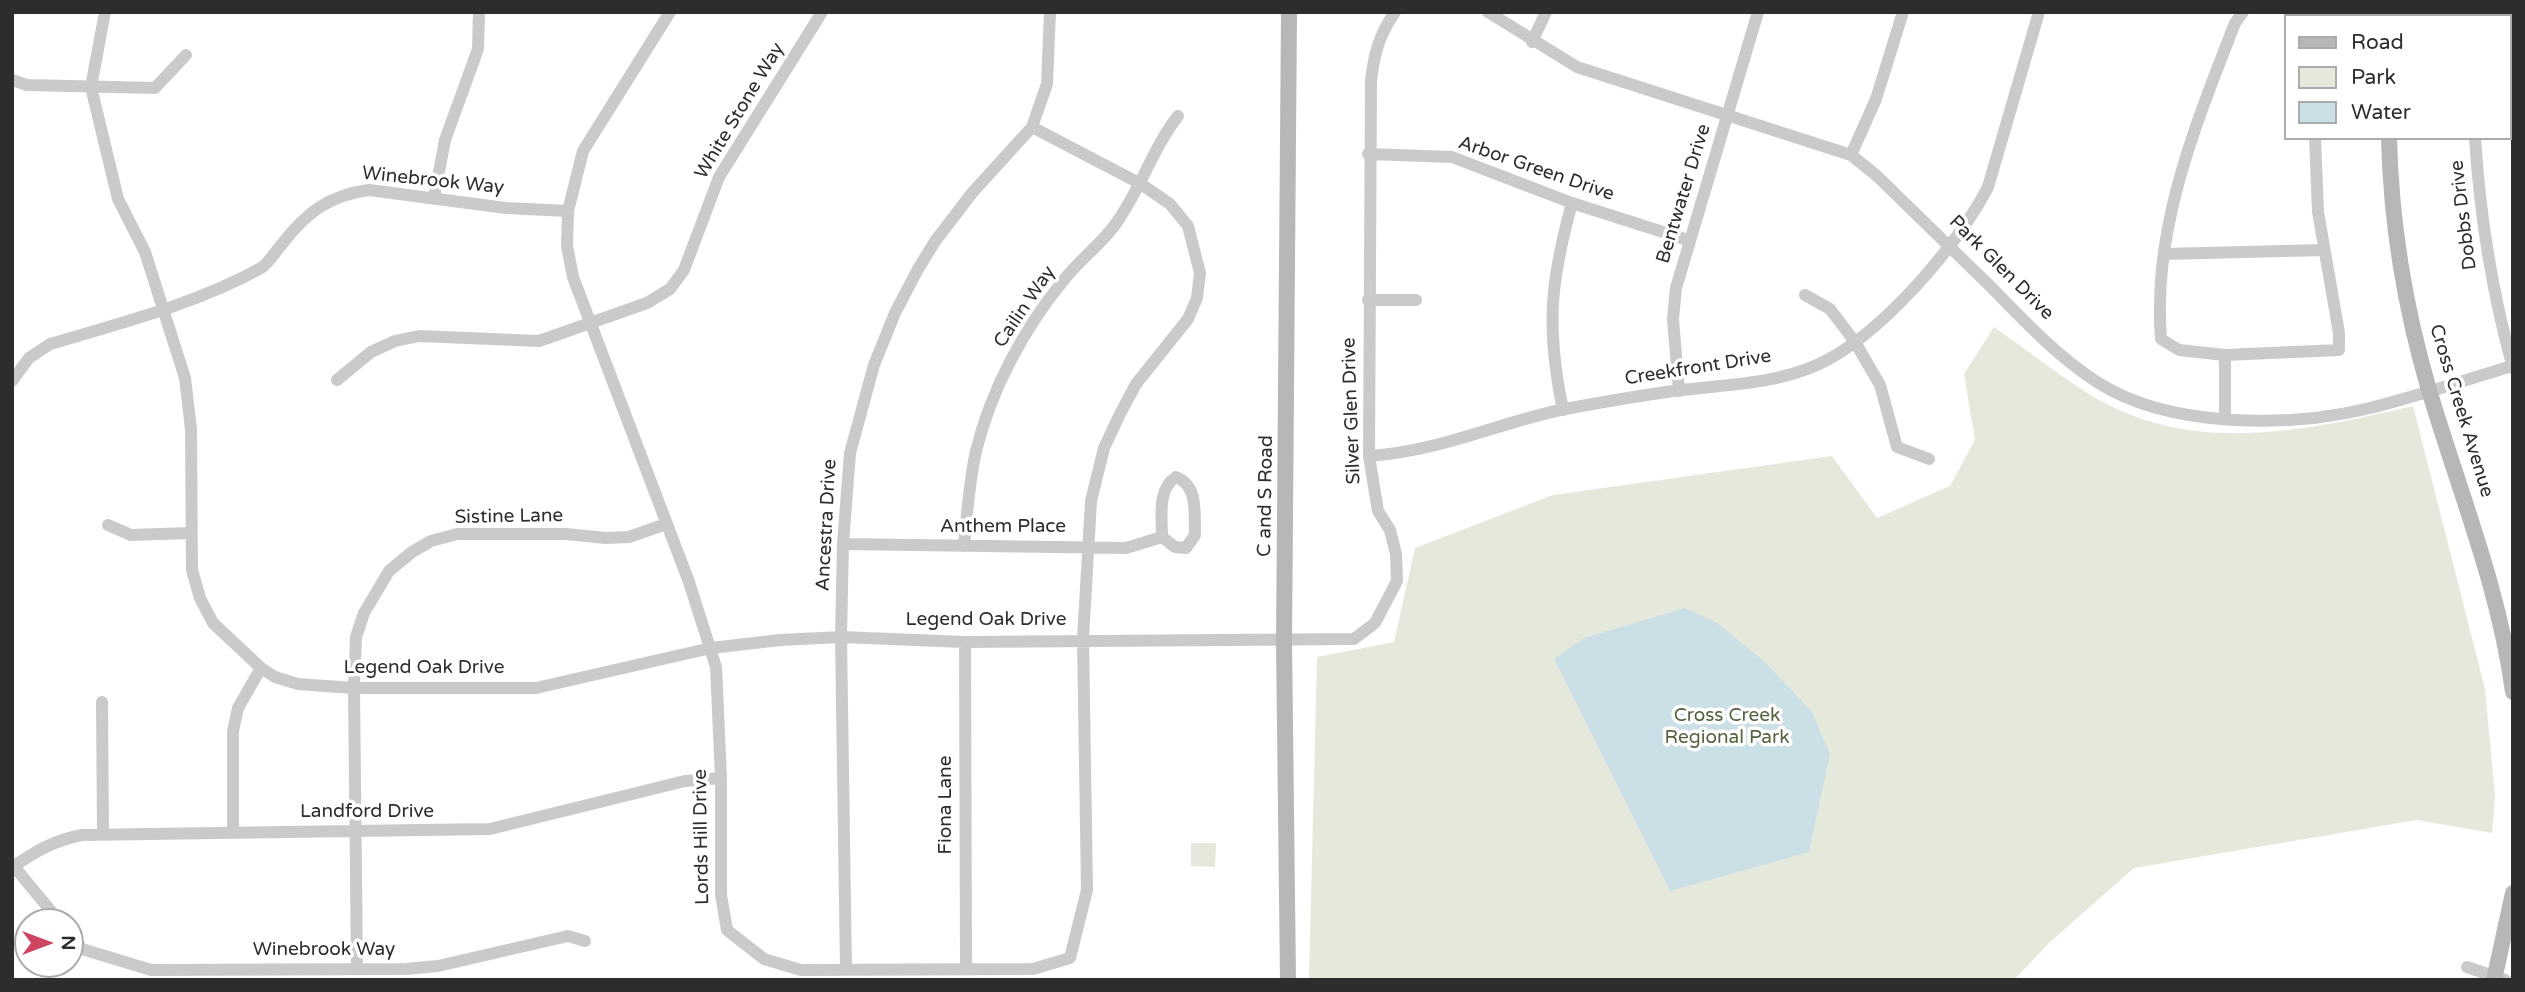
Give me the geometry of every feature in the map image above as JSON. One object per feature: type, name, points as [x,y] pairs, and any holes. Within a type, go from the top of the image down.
[{"type":"main road","name":"C and S Road","points":[[1289,12],[1284,642],[1289,980]]},
{"type":"main road","name":"Cross Creek Avenue","points":[[2389,140],[2396,238],[2410,316],[2429,390],[2509,638],[2513,692]]},
{"type":"main road","points":[[2498,979],[2513,893]]},
{"type":"street","name":"Legend Oak Drive","points":[[105,12],[91,87],[118,199],[145,252],[189,402],[189,533],[192,570],[200,598],[213,623],[261,668],[298,684],[354,688],[536,688],[711,648],[780,639],[841,637],[965,642],[1083,639],[1284,642]]},
{"type":"street","points":[[434,198],[445,140],[478,49],[479,12]]},
{"type":"street","points":[[591,323],[572,277],[567,246],[568,211],[577,169],[588,141],[670,12]]},
{"type":"street","name":"White Stone Way","points":[[337,380],[371,352],[395,341],[419,336],[539,341],[648,303],[670,289],[684,270],[719,177],[822,12]]},
{"type":"street","name":"Ancestra Drive","points":[[846,970],[841,637],[843,544],[850,453],[874,365],[895,313],[936,240],[1032,127],[1047,84],[1050,12]]},
{"type":"street","name":"Silver Glen Drive","points":[[1284,642],[1354,639],[1375,623],[1398,581],[1396,554],[1390,530],[1378,511],[1369,456],[1368,300],[1368,154],[1374,53],[1381,32],[1395,12]]},
{"type":"street","name":"Park Glen Drive","points":[[1488,12],[1532,42],[1577,67],[1851,155],[1877,176],[2053,349],[2098,383],[2144,406],[2181,415],[2225,419],[2316,416],[2368,408],[2512,367]]},
{"type":"street","points":[[1532,42],[1546,12]]},
{"type":"street","name":"Bentwater Drive","points":[[1679,391],[1673,319],[1676,288],[1688,240],[1758,12]]},
{"type":"street","points":[[1851,155],[1876,99],[1903,12]]},
{"type":"street","name":"Creekfront Drive","points":[[1369,456],[1408,453],[1448,444],[1563,410],[1679,391],[1744,385],[1816,365],[1855,342],[1924,278],[1976,211],[1988,187],[2039,12]]},
{"type":"street","points":[[2243,12],[2235,23],[2193,132],[2167,230],[2158,302],[2161,339],[2179,350],[2225,355],[2339,350],[2339,333],[2318,212],[2315,140]]},
{"type":"street","points":[[12,80],[27,85],[155,88],[186,55]]},
{"type":"street","name":"Cailin Way","points":[[964,546],[976,452],[987,413],[1008,365],[1063,281],[1116,225],[1141,184],[1163,135],[1178,116]]},
{"type":"street","points":[[1032,127],[1141,184],[1170,204],[1188,226],[1200,273],[1197,298],[1188,319],[1136,384],[1109,437],[1091,501],[1086,546],[1083,639]]},
{"type":"street","name":"Dobbs Drive","points":[[2475,140],[2480,212],[2492,286],[2512,367]]},
{"type":"street","name":"Arbor Green Drive","points":[[1368,154],[1452,158],[1572,203],[1688,240]]},
{"type":"street","name":"Winebrook Way","points":[[12,381],[29,358],[50,344],[215,292],[265,265],[302,218],[326,201],[347,193],[369,190],[506,208],[568,211]]},
{"type":"street","points":[[1563,410],[1552,358],[1551,319],[1556,258],[1572,203]]},
{"type":"street","points":[[2164,254],[2324,250]]},
{"type":"street","points":[[1805,295],[1830,309],[1855,342],[1880,385],[1896,447],[1929,459]]},
{"type":"street","points":[[1368,300],[1416,300]]},
{"type":"street","name":"Lords Hill Drive","points":[[591,323],[711,648],[719,699],[720,895],[727,930],[764,960],[801,970],[1033,969],[1070,958],[1087,890],[1083,639]]},
{"type":"street","points":[[2225,355],[2225,419]]},
{"type":"street","name":"Anthem Place","points":[[1176,477],[1187,481],[1192,489],[1195,536],[1186,548],[1175,547],[1162,537],[1163,495],[1169,482],[1176,477]]},
{"type":"street","name":"Sistine Lane","points":[[357,970],[354,688],[356,637],[369,604],[390,571],[412,552],[431,541],[457,534],[629,537],[666,524]]},
{"type":"street","points":[[108,525],[131,535],[189,533]]},
{"type":"street","name":"Anthem Place","points":[[843,544],[1126,548],[1162,537]]},
{"type":"street","name":"Fiona Lane","points":[[965,642],[966,969]]},
{"type":"street","points":[[233,832],[233,731],[238,708],[261,668]]},
{"type":"street","points":[[102,702],[103,834]]},
{"type":"street","name":"Landford Drive","points":[[13,865],[38,849],[61,839],[103,834],[356,833],[490,829],[685,781],[721,778]]},
{"type":"street","points":[[13,865],[48,908]]},
{"type":"street","name":"Winebrook Way","points":[[84,950],[151,970],[357,970],[438,966],[568,936],[585,941]]},
{"type":"street","points":[[2467,967],[2498,979]]},
{"type":"green space","name":"Cross Creek Regional Park","points":[[1994,327],[2066,379],[2109,405],[2146,420],[2183,429],[2260,433],[2299,429],[2413,406],[2485,689],[2495,796],[2492,833],[2417,820],[2134,868],[2049,943],[2014,980],[1309,980],[1317,657],[1394,642],[1415,548],[1553,495],[1832,456],[1877,518],[1950,486],[1975,440],[1964,374]]},
{"type":"green space","points":[[1191,843],[1216,843],[1215,867],[1191,866]]},
{"type":"water","points":[[1685,608],[1717,623],[1765,662],[1812,712],[1830,754],[1809,852],[1670,891],[1554,659],[1584,638]]}]
